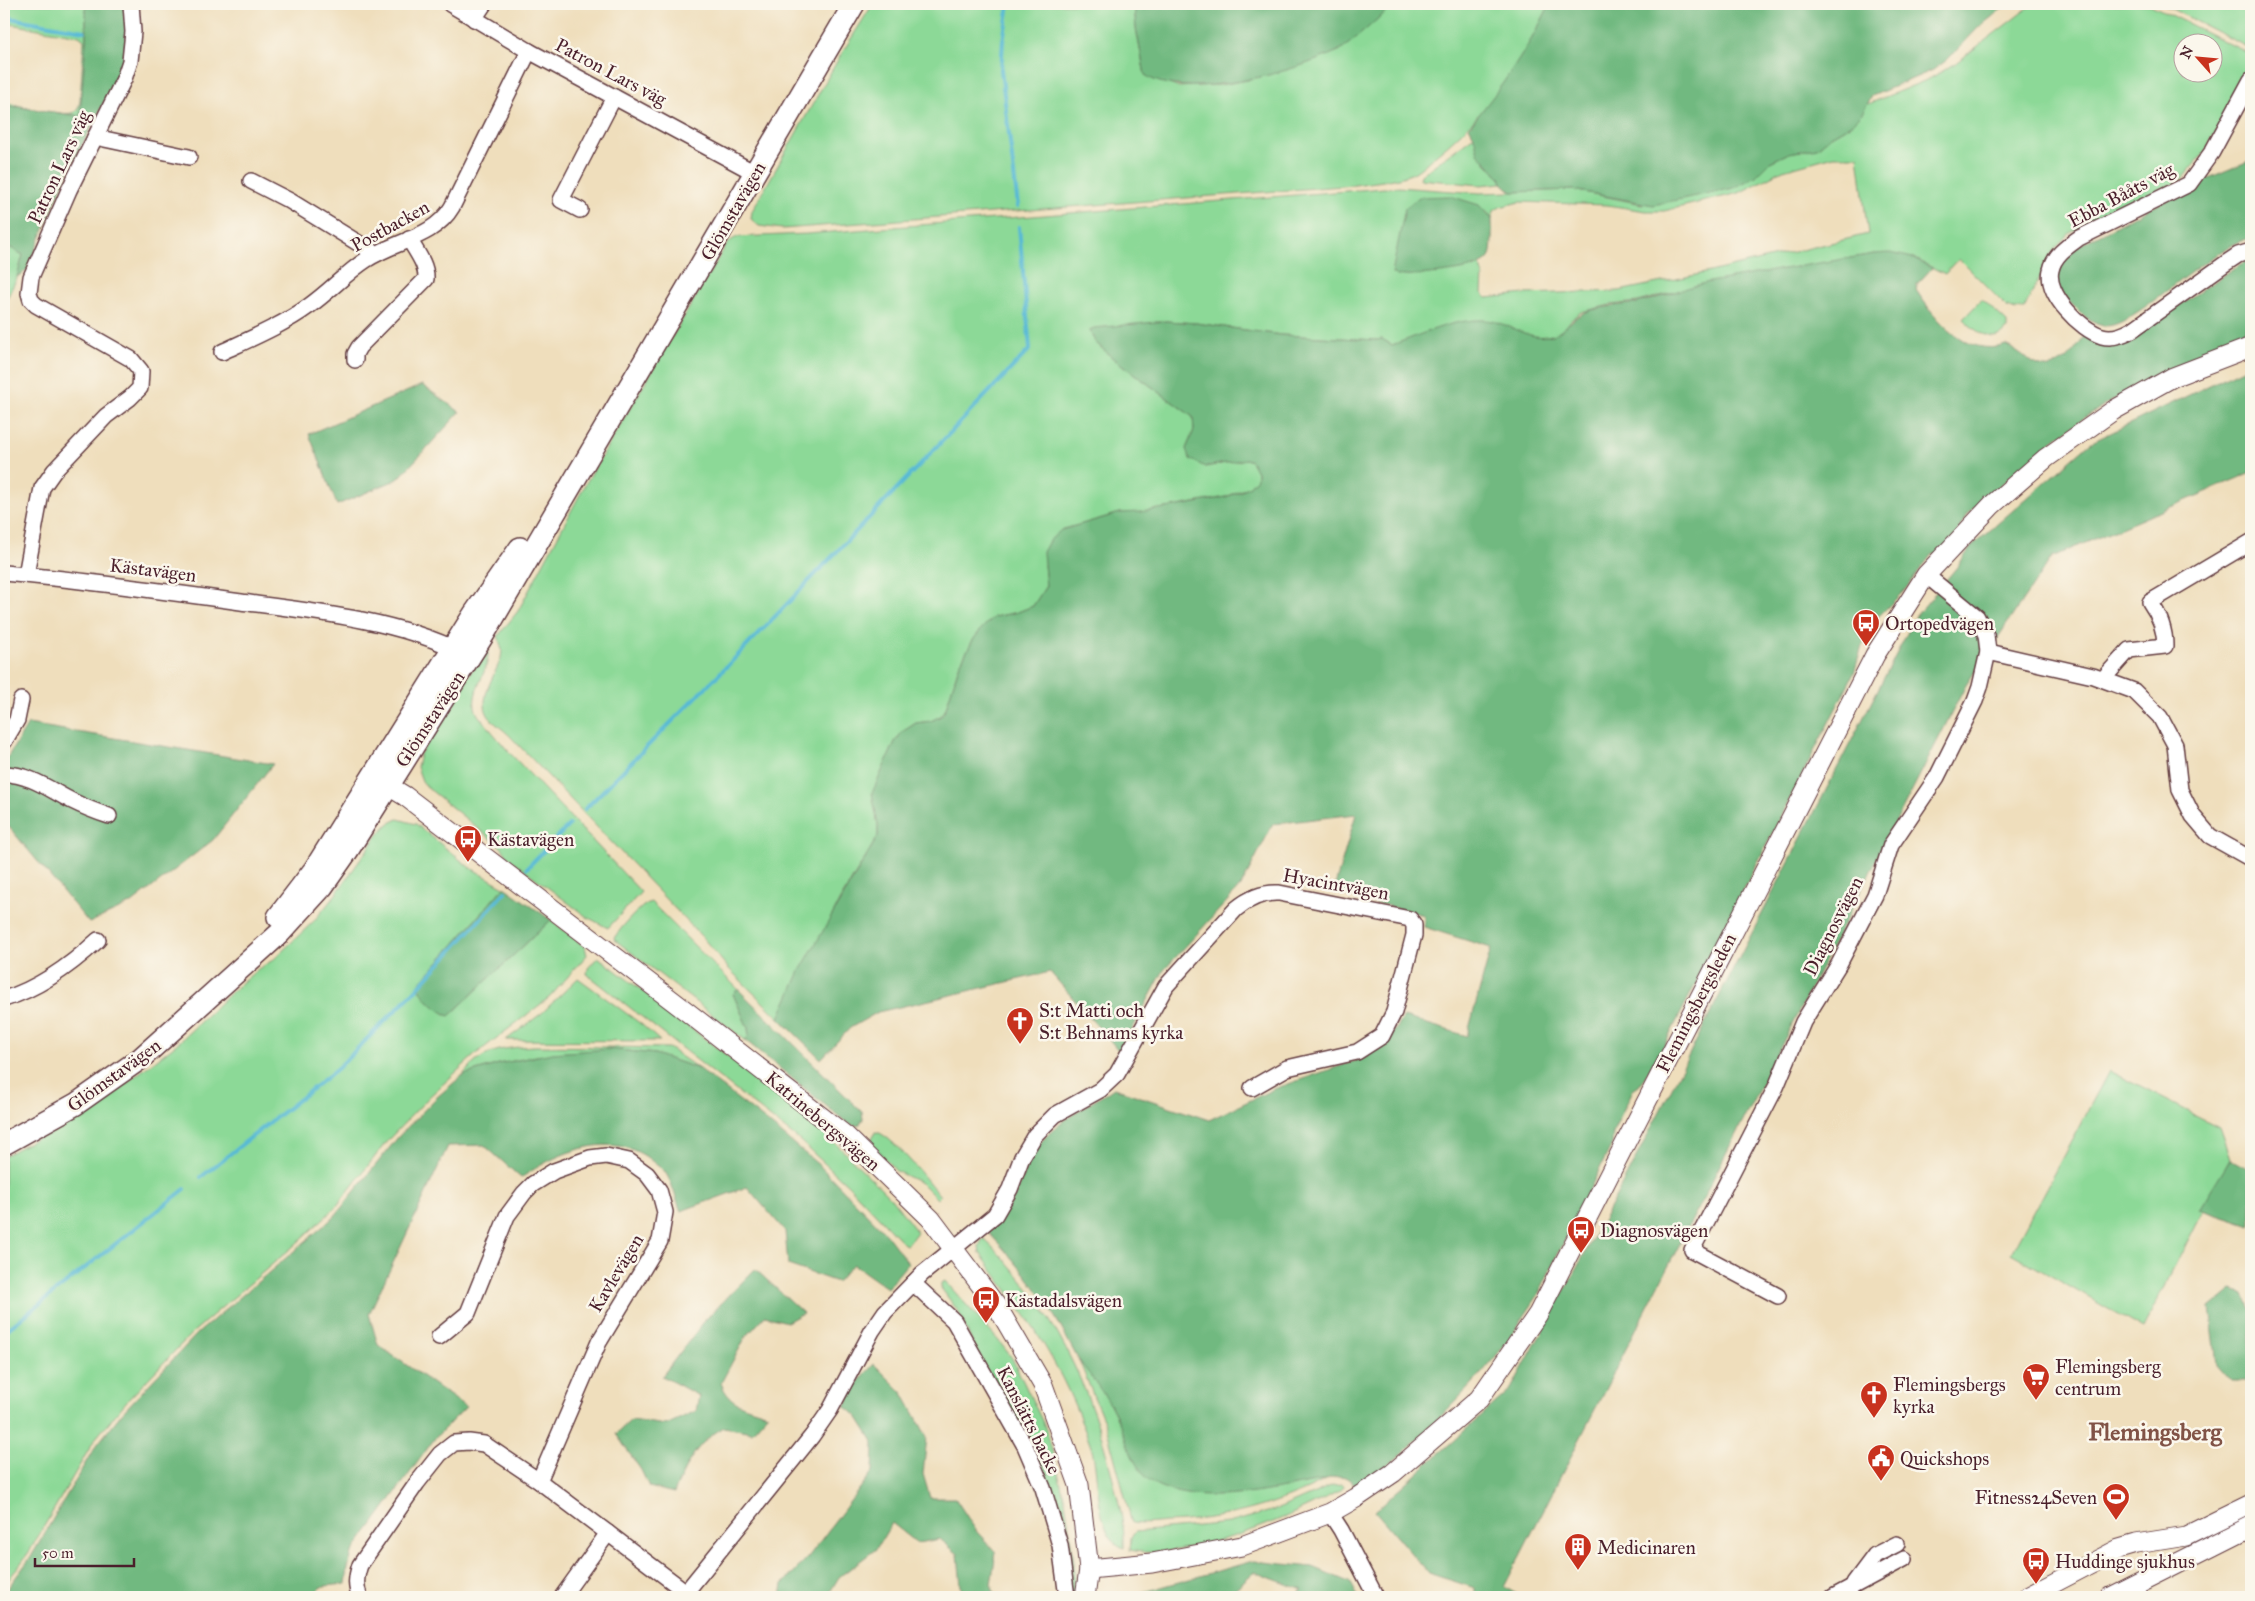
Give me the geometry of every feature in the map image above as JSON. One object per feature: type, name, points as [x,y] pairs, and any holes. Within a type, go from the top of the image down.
[{"type":"main road","name":"Glömstavägen","points":[[4,1144],[54,1118],[110,1082],[171,1033],[215,992],[273,923],[381,781],[610,418],[854,4]]},
{"type":"street","name":"Patron Lars väg","points":[[26,575],[40,496],[44,484],[106,416],[137,392],[142,380],[141,371],[131,359],[36,304],[31,300],[29,293],[30,281],[40,255],[130,61],[133,32],[131,4]]},
{"type":"street","name":"Patron Lars väg","points":[[450,4],[529,51],[755,173]]},
{"type":"street","points":[[474,19],[484,4]]},
{"type":"street","name":"Postbacken","points":[[222,352],[263,333],[308,306],[360,264],[376,254],[433,228],[449,212],[529,51]]},
{"type":"street","name":"Ebba Bååts väg","points":[[2251,80],[2212,152],[2189,184],[2078,238],[2055,260],[2051,270],[2050,282],[2058,301],[2091,331],[2101,336],[2115,337],[2132,330],[2232,259],[2251,251]]},
{"type":"street","points":[[580,210],[561,200],[614,97]]},
{"type":"street","points":[[95,137],[189,157]]},
{"type":"street","points":[[251,181],[290,201],[376,254]]},
{"type":"street","points":[[356,360],[355,354],[359,347],[426,279],[423,264],[409,239]]},
{"type":"street","name":"Flemingsbergsleden","points":[[1089,1569],[1152,1563],[1242,1546],[1330,1513],[1393,1473],[1479,1400],[1538,1314],[1875,655],[1926,575],[1992,504],[2046,458],[2114,410],[2173,377],[2251,347]]},
{"type":"street","points":[[2103,679],[2129,650],[2165,646],[2165,631],[2158,613],[2150,602],[2251,542]]},
{"type":"street","name":"Kästavägen","points":[[4,573],[169,592],[356,620],[431,639],[461,652]]},
{"type":"street","name":"Diagnosvägen","points":[[1778,1296],[1692,1250],[1776,1087],[1803,1022],[1838,964],[1875,895],[1886,855],[1891,845],[1937,777],[1975,701],[1985,672],[1988,652],[1986,635],[1977,617],[1926,575]]},
{"type":"street","points":[[1988,652],[2103,679],[2134,691],[2160,717],[2175,745],[2180,790],[2193,816],[2210,836],[2251,859]]},
{"type":"street","points":[[4,742],[17,720],[22,700]]},
{"type":"street","points":[[4,774],[31,779],[72,801],[109,816]]},
{"type":"street","name":"Katrinebergsvägen","points":[[381,781],[405,796],[846,1136],[930,1219],[998,1308],[1043,1385],[1079,1485],[1089,1569],[1085,1597]]},
{"type":"street","name":"Hyacintvägen","points":[[954,1248],[983,1226],[1000,1208],[1010,1189],[1022,1157],[1035,1135],[1055,1115],[1100,1090],[1117,1074],[1166,986],[1244,902],[1259,895],[1270,893],[1289,894],[1407,917],[1414,925],[1414,935],[1394,1012],[1382,1036],[1357,1052],[1287,1068],[1252,1088]]},
{"type":"street","points":[[4,999],[37,986],[78,958],[98,940]]},
{"type":"street","name":"Kavlevägen","points":[[439,1337],[468,1313],[507,1216],[515,1203],[533,1184],[554,1171],[590,1158],[606,1156],[619,1158],[638,1165],[654,1182],[661,1195],[666,1212],[660,1241],[598,1342],[539,1481]]},
{"type":"street","points":[[360,1597],[356,1583],[360,1565],[417,1483],[440,1454],[454,1443],[470,1442],[484,1444],[539,1481],[684,1594],[803,1449],[830,1410],[872,1330],[885,1312],[913,1282],[954,1248]]},
{"type":"street","name":"Kanslätts backe","points":[[913,1282],[954,1321],[1025,1446],[1043,1488],[1060,1544],[1067,1597]]},
{"type":"street","points":[[2027,1597],[2119,1549],[2136,1544],[2186,1536],[2251,1504]]},
{"type":"street","points":[[1330,1513],[1376,1597]]},
{"type":"street","points":[[2110,1597],[2251,1526]]},
{"type":"street","points":[[562,1597],[608,1533]]},
{"type":"street","points":[[1850,1588],[1875,1555],[1897,1544]]},
{"type":"street","points":[[1833,1597],[1904,1559]]},
{"type":"green space","points":[[4,4],[86,4],[86,41],[81,116],[67,114],[77,110],[80,101],[84,40],[79,36],[4,23]]},
{"type":"green space","points":[[86,4],[124,4],[126,37],[121,69],[66,176],[27,270],[17,277],[23,255],[4,244],[4,105],[80,116],[86,41]]},
{"type":"green space","points":[[873,4],[1134,4],[1136,28],[1145,75],[1177,87],[1220,85],[1248,80],[1339,51],[1394,4],[1550,4],[1516,66],[1474,120],[1457,137],[1415,172],[1390,180],[1355,185],[782,229],[759,226],[751,219],[752,211],[840,56]]},
{"type":"green space","points":[[1134,4],[1394,4],[1343,48],[1320,59],[1269,75],[1241,81],[1186,86],[1163,83],[1145,75],[1136,28]]},
{"type":"green space","points":[[1550,4],[2008,4],[1978,28],[1947,60],[1933,70],[1872,96],[1861,115],[1852,124],[1831,136],[1817,148],[1789,153],[1770,162],[1756,176],[1734,188],[1653,205],[1573,190],[1512,192],[1502,183],[1500,177],[1478,153],[1474,136],[1469,127],[1513,68]]},
{"type":"green space","points":[[2033,4],[2149,4],[2206,32],[2172,32],[2172,82],[2222,82],[2222,40],[2246,52],[2251,59],[2251,64],[2205,152],[2181,180],[2068,234],[2052,253],[2024,309],[2016,310],[2007,307],[1959,259],[1945,274],[1913,258],[1874,254],[1707,283],[1638,302],[1610,305],[1581,312],[1571,320],[1561,333],[1548,336],[1534,337],[1508,327],[1403,341],[1392,345],[1382,339],[1281,335],[1196,323],[1166,321],[1090,330],[1095,342],[1114,359],[1193,417],[1194,430],[1186,449],[1205,467],[1246,459],[1251,461],[1257,472],[1257,478],[1250,486],[1226,497],[1140,513],[1120,513],[1061,530],[1044,565],[1046,586],[1033,606],[1018,612],[994,617],[973,640],[959,666],[946,708],[941,716],[931,721],[916,723],[902,732],[895,742],[873,793],[878,836],[840,900],[779,1018],[728,968],[703,938],[509,735],[493,721],[487,712],[485,705],[488,689],[501,658],[502,650],[498,636],[518,611],[586,483],[725,247],[737,237],[807,234],[1397,187],[1480,193],[1573,190],[1642,204],[1756,176],[1770,162],[1789,153],[1817,148],[1831,136],[1852,124],[1866,105],[1929,79],[1953,65]],"holes":[[[1834,156],[1858,156],[1868,234],[1710,272],[1619,291],[1524,294],[1487,298],[1482,293],[1483,276],[1480,264],[1474,268],[1409,205],[1415,201],[1487,212],[1492,219],[1494,211],[1500,207],[1519,202],[1607,205],[1646,211],[1664,211],[1739,193],[1783,170]]]},
{"type":"green space","points":[[2162,4],[2251,4],[2251,49],[2222,34],[2222,32],[2217,32]]},
{"type":"green space","points":[[4,102],[28,108],[42,110],[4,105]]},
{"type":"green space","points":[[1474,136],[1486,163],[1500,177],[1502,183],[1480,185],[1420,179],[1421,175]]},
{"type":"green space","points":[[2251,160],[2251,238],[2225,249],[2151,303],[2114,325],[2105,326],[2093,322],[2060,292],[2055,270],[2076,247],[2197,183]]},
{"type":"green space","points":[[1450,196],[1479,205],[1492,219],[1492,245],[1489,258],[1483,263],[1461,270],[1397,276],[1392,273],[1405,208],[1419,197]]},
{"type":"green space","points":[[4,244],[23,255],[17,278],[4,304]]},
{"type":"green space","points":[[1890,253],[1913,258],[1932,268],[1917,284],[1916,290],[1933,313],[1953,334],[1978,346],[1991,348],[2006,345],[2040,366],[2054,366],[2061,363],[2085,335],[2103,345],[2113,346],[2123,343],[2239,265],[2251,259],[2251,308],[2242,340],[2148,379],[2087,416],[2051,442],[1967,514],[1945,556],[1932,554],[1904,591],[1878,617],[1862,646],[1854,673],[1661,1052],[1639,1086],[1633,1090],[1613,1132],[1612,1144],[1537,1297],[1505,1345],[1476,1380],[1421,1437],[1392,1462],[1355,1486],[1345,1477],[1339,1476],[1265,1491],[1221,1496],[1200,1496],[1180,1493],[1152,1482],[1145,1476],[1134,1460],[1110,1405],[1078,1359],[1051,1310],[1026,1275],[988,1232],[1012,1200],[1031,1156],[1048,1134],[1114,1088],[1209,1120],[1274,1089],[1366,1057],[1396,1029],[1404,1017],[1467,1036],[1491,948],[1424,927],[1424,915],[1333,892],[1356,814],[1273,824],[1241,886],[1164,970],[1120,1052],[1050,972],[878,1012],[850,1028],[821,1059],[779,1018],[801,969],[878,836],[878,825],[872,793],[895,742],[902,732],[916,723],[931,721],[941,716],[946,708],[959,666],[982,628],[994,617],[1018,612],[1033,606],[1046,586],[1043,552],[1049,541],[1061,530],[1120,513],[1140,512],[1226,497],[1250,486],[1257,478],[1257,472],[1251,461],[1246,459],[1205,467],[1190,459],[1186,449],[1194,430],[1193,417],[1114,359],[1095,342],[1090,330],[1094,328],[1166,321],[1196,323],[1281,335],[1382,339],[1392,345],[1448,325],[1471,320],[1483,320],[1500,323],[1531,335],[1548,336],[1560,331],[1585,312],[1646,301],[1710,282],[1874,254]]},
{"type":"green space","points":[[1982,299],[2007,322],[2007,329],[1997,337],[1991,337],[1979,332],[1963,319]]},
{"type":"green space","points":[[2251,365],[2251,473],[2052,557],[1966,685],[1504,1587],[1522,1597],[1475,1597],[1475,1588],[1428,1573],[1375,1511],[1511,1389],[1617,1194],[1916,616],[1957,567],[1971,547],[2090,443]]},
{"type":"green space","points":[[422,385],[460,412],[398,479],[337,505],[309,434]]},
{"type":"green space","points":[[487,646],[487,664],[475,698],[478,715],[509,752],[641,892],[608,928],[587,917],[510,859],[501,847],[428,788],[422,781],[417,767],[420,754]]},
{"type":"green space","points":[[28,724],[273,764],[213,840],[132,903],[89,923],[4,821],[4,763]]},
{"type":"green space","points":[[398,819],[416,824],[469,867],[504,887],[419,984],[444,1013],[449,1016],[551,920],[585,947],[587,955],[550,997],[476,1054],[430,1096],[387,1141],[336,1207],[296,1244],[192,1333],[126,1402],[95,1439],[29,1552],[4,1586],[4,1156],[98,1105],[179,1042],[238,986],[258,969],[273,960],[314,921],[336,894],[377,836],[388,824]]},
{"type":"green space","points":[[504,887],[551,920],[449,1016],[426,999],[419,984]]},
{"type":"green space","points":[[651,902],[738,989],[733,994],[748,1028],[749,1037],[745,1040],[615,940],[614,938],[631,917]]},
{"type":"green space","points":[[598,957],[768,1087],[830,1138],[891,1198],[917,1232],[907,1245],[848,1185],[799,1140],[587,974],[588,968]]},
{"type":"green space","points":[[578,978],[641,1024],[660,1041],[506,1040],[542,1013]]},
{"type":"green space","points":[[738,989],[862,1112],[863,1119],[859,1125],[854,1126],[846,1122],[745,1040],[749,1036],[748,1028],[733,994]]},
{"type":"green space","points":[[535,1046],[669,1048],[699,1069],[655,1054],[610,1049],[536,1056],[499,1064],[463,1075],[479,1059],[487,1054],[505,1049]]},
{"type":"green space","points":[[610,1049],[655,1054],[699,1069],[820,1166],[886,1234],[908,1263],[887,1288],[853,1264],[837,1282],[788,1265],[785,1231],[747,1187],[681,1211],[670,1181],[664,1171],[638,1152],[621,1146],[604,1145],[568,1153],[535,1168],[521,1178],[484,1145],[448,1146],[369,1314],[378,1345],[466,1407],[435,1438],[352,1553],[346,1584],[324,1586],[307,1597],[4,1597],[4,1593],[31,1557],[93,1450],[122,1413],[198,1333],[334,1217],[399,1136],[436,1098],[463,1075],[499,1064],[552,1053]]},
{"type":"green space","points":[[2109,1071],[2219,1127],[2230,1158],[2143,1329],[2011,1253]]},
{"type":"green space","points":[[875,1132],[890,1140],[909,1159],[940,1196],[937,1199],[921,1183],[896,1171],[870,1143]]},
{"type":"green space","points":[[2230,1159],[2251,1170],[2251,1226],[2199,1209]]},
{"type":"green space","points":[[983,1238],[1029,1290],[1049,1319],[1081,1381],[1094,1414],[1117,1497],[1124,1530],[1124,1548],[1114,1542],[1107,1532],[1100,1504],[1094,1458],[1081,1419],[1069,1392],[1034,1329],[980,1253],[979,1246]]},
{"type":"green space","points":[[755,1269],[803,1313],[787,1322],[765,1316],[745,1338],[721,1383],[734,1401],[768,1414],[752,1432],[724,1427],[714,1433],[693,1455],[674,1493],[649,1487],[641,1470],[616,1434],[631,1420],[666,1425],[696,1411],[699,1396],[662,1376],[706,1319]]},
{"type":"green space","points":[[945,1281],[1012,1358],[1047,1431],[1065,1500],[1074,1563],[1074,1597],[1070,1597],[1066,1549],[958,1311],[941,1288],[941,1283]]},
{"type":"green space","points":[[2232,1290],[2245,1294],[2251,1310],[2251,1379],[2249,1381],[2232,1381],[2217,1364],[2210,1308]]},
{"type":"green space","points":[[1078,1358],[1105,1394],[1118,1420],[1169,1490],[1189,1493],[1228,1494],[1267,1490],[1326,1480],[1288,1497],[1228,1515],[1187,1521],[1132,1523],[1106,1426]]},
{"type":"green space","points":[[874,1364],[903,1393],[927,1437],[923,1474],[930,1498],[955,1498],[977,1532],[996,1552],[991,1584],[995,1597],[962,1597],[958,1554],[940,1539],[917,1543],[892,1523],[876,1549],[839,1577],[827,1597],[781,1597],[783,1584],[809,1556],[873,1471],[874,1443],[857,1416],[845,1406],[856,1384]]},
{"type":"green space","points":[[1342,1484],[1343,1487],[1339,1491],[1269,1524],[1233,1537],[1171,1551],[1147,1552],[1130,1550],[1131,1538],[1135,1532],[1229,1523],[1278,1509],[1333,1485]]},
{"type":"green space","points":[[1253,1561],[1313,1567],[1351,1583],[1358,1597],[1293,1597],[1303,1590],[1254,1572],[1236,1588],[1205,1597],[1138,1597],[1140,1593]]},
{"type":"waterway","points":[[1009,4],[1003,41],[1001,70],[1018,206]]},
{"type":"waterway","points":[[4,17],[84,31]]},
{"type":"waterway","points":[[585,809],[744,649],[1030,349],[1019,227]]},
{"type":"waterway","points":[[527,868],[569,825]]},
{"type":"waterway","points":[[201,1177],[336,1070],[413,993],[505,892]]},
{"type":"waterway","points":[[4,1332],[185,1189]]},
{"type":"place","name":"Ortopedvägen","points":[[1866,647]]},
{"type":"place","name":"Kästavägen","points":[[468,863]]},
{"type":"place","name":"S:t Matti och S:t Behnams kyrka","points":[[1020,1045]]},
{"type":"place","name":"Diagnosvägen","points":[[1581,1254]]},
{"type":"place","name":"Kästadalsvägen","points":[[986,1324]]},
{"type":"place","name":"Flemingsberg centrum","points":[[2036,1401]]},
{"type":"place","name":"Flemingsbergs kyrka","points":[[1874,1419]]},
{"type":"place","name":"Quickshops","points":[[1881,1482]]},
{"type":"place","name":"Fitness24Seven","points":[[2116,1521]]},
{"type":"place","name":"Medicinaren","points":[[1578,1571]]},
{"type":"place","name":"Huddinge sjukhus","points":[[2036,1585]]},
{"type":"district","name":"Flemingsberg","points":[[2155,1432]]}]
